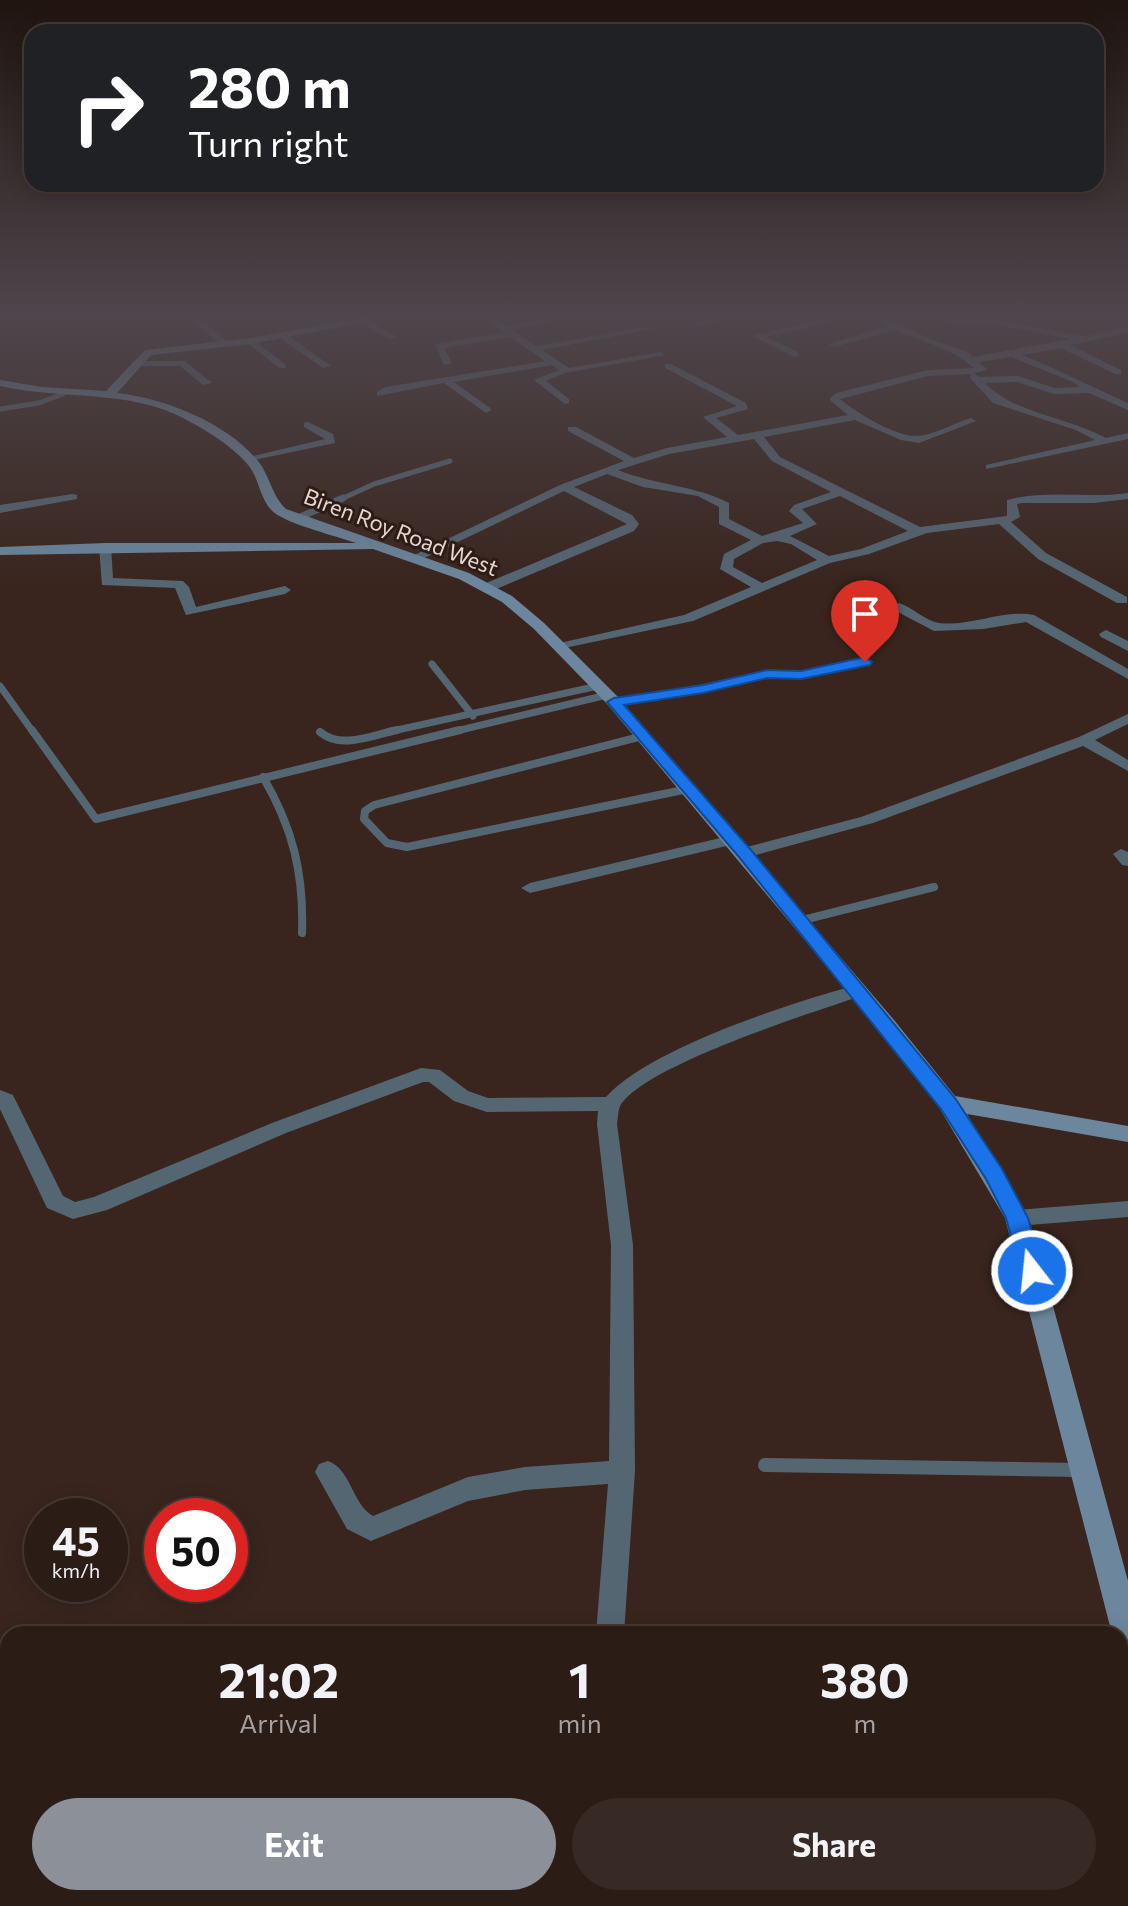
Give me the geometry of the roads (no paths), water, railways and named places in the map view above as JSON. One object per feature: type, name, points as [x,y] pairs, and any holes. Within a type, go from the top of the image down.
[{"type":"main road","points":[[168,407],[249,458]]},
{"type":"main road","name":"Biren Roy Road West","points":[[249,458],[258,468],[269,502],[296,519],[384,547],[489,587],[528,617],[606,695],[739,847],[948,1103],[994,1175],[1017,1218],[1125,1626]]},
{"type":"main road","points":[[0,551],[105,547],[384,547]]},
{"type":"main road","points":[[948,1103],[1128,1134]]},
{"type":"street","points":[[482,407],[486,410]]},
{"type":"street","points":[[738,440],[708,417],[744,407]]},
{"type":"street","points":[[845,407],[855,416],[905,438],[919,440],[971,421]]},
{"type":"street","points":[[1015,407],[1080,428],[1104,441]]},
{"type":"street","points":[[414,558],[564,487],[632,461],[667,451],[758,437],[855,416]]},
{"type":"street","points":[[249,458],[331,441],[329,436],[308,425]]},
{"type":"street","points":[[572,429],[632,461]]},
{"type":"street","points":[[990,467],[1128,436]]},
{"type":"street","points":[[758,437],[776,459],[918,531]]},
{"type":"street","points":[[607,470],[643,484],[689,490],[720,501],[727,510],[723,521],[760,540]]},
{"type":"street","points":[[489,587],[630,528],[633,524],[628,518],[564,487]]},
{"type":"street","points":[[762,588],[726,569],[728,557],[760,540],[811,524],[795,511],[798,507],[842,492]]},
{"type":"street","points":[[560,647],[688,618],[827,560],[870,552],[918,531],[958,523],[1002,521],[1014,517],[1010,506],[1018,500],[1046,496],[1085,500],[1128,496]]},
{"type":"street","points":[[0,509],[73,497]]},
{"type":"street","points":[[1002,521],[1042,556],[1122,600]]},
{"type":"street","points":[[777,537],[795,541],[827,560]]},
{"type":"street","points":[[105,547],[107,582],[178,584],[183,587],[191,612],[285,590]]},
{"type":"street","points":[[899,607],[934,627],[983,625],[1019,617],[1029,618],[1128,675]]},
{"type":"street","points":[[1106,634],[1128,647]]},
{"type":"street","points":[[606,695],[703,689],[767,674],[801,675],[865,662]]},
{"type":"street","points":[[530,888],[867,820],[1084,740],[1128,718]]},
{"type":"street","points":[[1084,740],[1128,766]]},
{"type":"street","points":[[611,1626],[622,1471],[622,1245],[607,1124],[611,1104],[629,1085],[709,1043],[770,1019],[857,991]]},
{"type":"street","points":[[0,1097],[6,1100],[55,1202],[73,1211],[99,1204],[279,1128],[421,1075],[433,1075],[461,1096],[487,1105],[611,1104]]},
{"type":"street","points":[[1017,1218],[1128,1209]]},
{"type":"street","points":[[328,1472],[356,1520],[371,1529],[390,1524],[465,1489],[622,1471]]},
{"type":"lane","points":[[296,519],[374,484],[450,461]]},
{"type":"lane","points":[[432,664],[473,716]]},
{"type":"lane","points":[[0,686],[96,819],[606,695]]},
{"type":"lane","points":[[320,732],[328,739],[343,742],[473,716],[606,695]]},
{"type":"lane","points":[[643,736],[374,805],[365,811],[364,819],[382,842],[392,848],[407,847],[688,789]]},
{"type":"lane","points":[[263,777],[288,820],[302,866],[305,885],[302,933]]},
{"type":"lane","points":[[799,921],[934,887]]},
{"type":"lane","points":[[765,1465],[1082,1470]]}]
